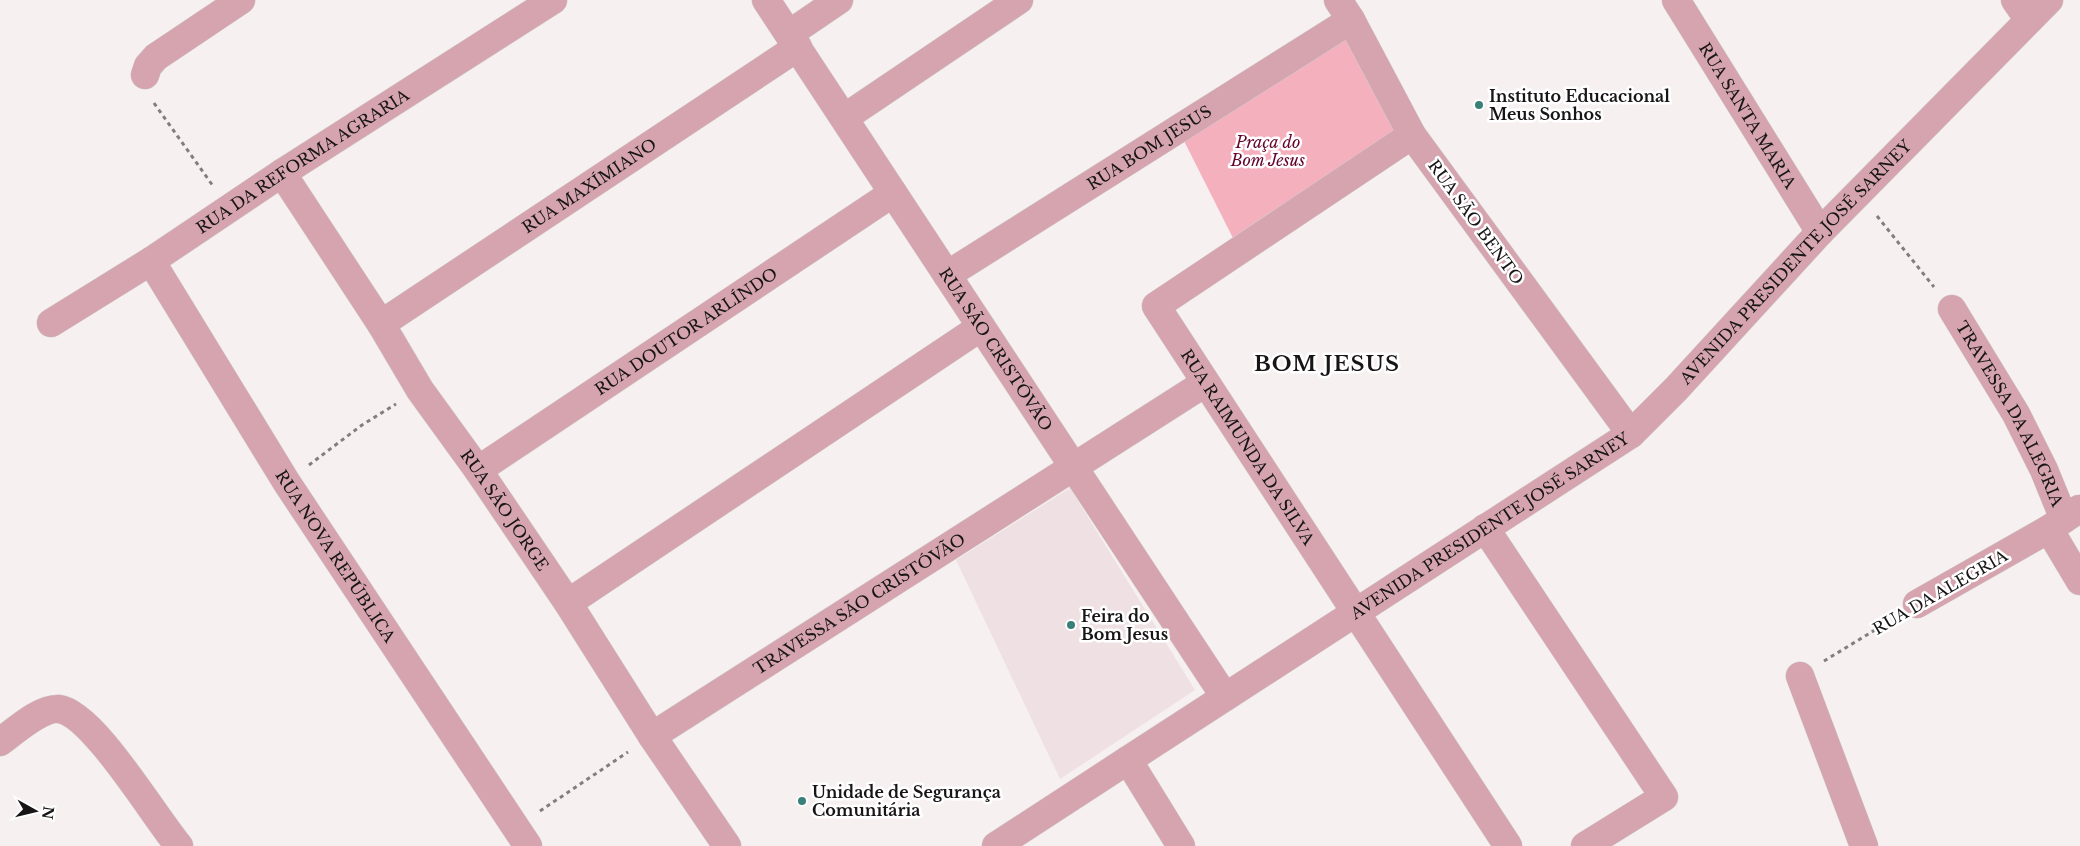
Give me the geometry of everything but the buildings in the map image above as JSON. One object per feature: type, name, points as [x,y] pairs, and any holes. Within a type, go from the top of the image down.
[{"type":"street","points":[[145,75],[148,66],[156,57],[241,0]]},
{"type":"street","name":"RUA DA REFORMA AGRARIA","points":[[51,323],[553,0]]},
{"type":"street","name":"RUA SÃO CRISTÓVÃO","points":[[766,0],[1225,697]]},
{"type":"street","name":"RUA MAXÍMIANO","points":[[381,324],[793,41],[839,0]]},
{"type":"street","points":[[844,118],[1018,0]]},
{"type":"street","name":"RUA SANTA MARIA","points":[[1676,0],[1820,232]]},
{"type":"street","name":"AVENIDA PRESIDENTE JOSÉ SARNEY","points":[[996,846],[1631,434],[1676,389],[1858,193],[2022,10],[2049,0]]},
{"type":"street","name":"RUA SÃO BENTO","points":[[1344,10],[1412,135],[1631,434]]},
{"type":"street","name":"RUA BOM JESUS","points":[[947,275],[1344,10]]},
{"type":"street","name":"RUA RAIMUNDA DA SILVA","points":[[1412,135],[1156,306],[1508,846]]},
{"type":"street","name":"RUA SÃO JORGE","points":[[282,173],[381,324],[420,390],[478,470],[568,603],[652,736],[727,846]]},
{"type":"street","name":"RUA DOUTOR ARLÍNDO","points":[[478,470],[893,193]]},
{"type":"street","name":"RUA NOVA REPÚBLICA","points":[[150,261],[287,483],[522,836]]},
{"type":"street","name":"TRAVESSA DA ALEGRIA","points":[[1952,309],[2016,414],[2044,470],[2064,519],[2080,581]]},
{"type":"street","points":[[568,603],[981,327]]},
{"type":"street","name":"TRAVESSA SÃO CRISTÓVÃO","points":[[652,736],[1205,383]]},
{"type":"street","name":"RUA DA ALEGRIA","points":[[1917,604],[2064,519]]},
{"type":"street","points":[[1485,528],[1664,796],[1585,846]]},
{"type":"street","points":[[1800,676],[1864,846]]},
{"type":"street","points":[[0,742],[47,710],[60,709],[76,716],[87,725],[114,758],[179,846]]},
{"type":"street","points":[[1128,760],[1181,846]]},
{"type":"path","points":[[145,75],[145,84],[149,96],[228,208]]},
{"type":"path","points":[[1858,193],[1952,309]]},
{"type":"path","points":[[287,483],[362,425],[420,390]]},
{"type":"path","name":"RUA DA ALEGRIA","points":[[1800,676],[1917,604]]},
{"type":"path","points":[[522,836],[652,736]]},
{"type":"shaded area","name":"Feira do Bom Jesus","points":[[1070,488],[1195,690],[1060,779],[956,560]]},
{"type":"green space","name":"Praça do Bom Jesus","points":[[1351,20],[1412,135],[1239,250],[1178,129]]},
{"type":"place","name":"Instituto Educacional Meus Sonhos","points":[[1479,105]]},
{"type":"place","name":"Feira do Bom Jesus","points":[[1071,625]]},
{"type":"place","name":"Unidade de Segurança Comunitária","points":[[802,801]]},
{"type":"district","name":"BOM JESUS","points":[[1327,364]]}]
